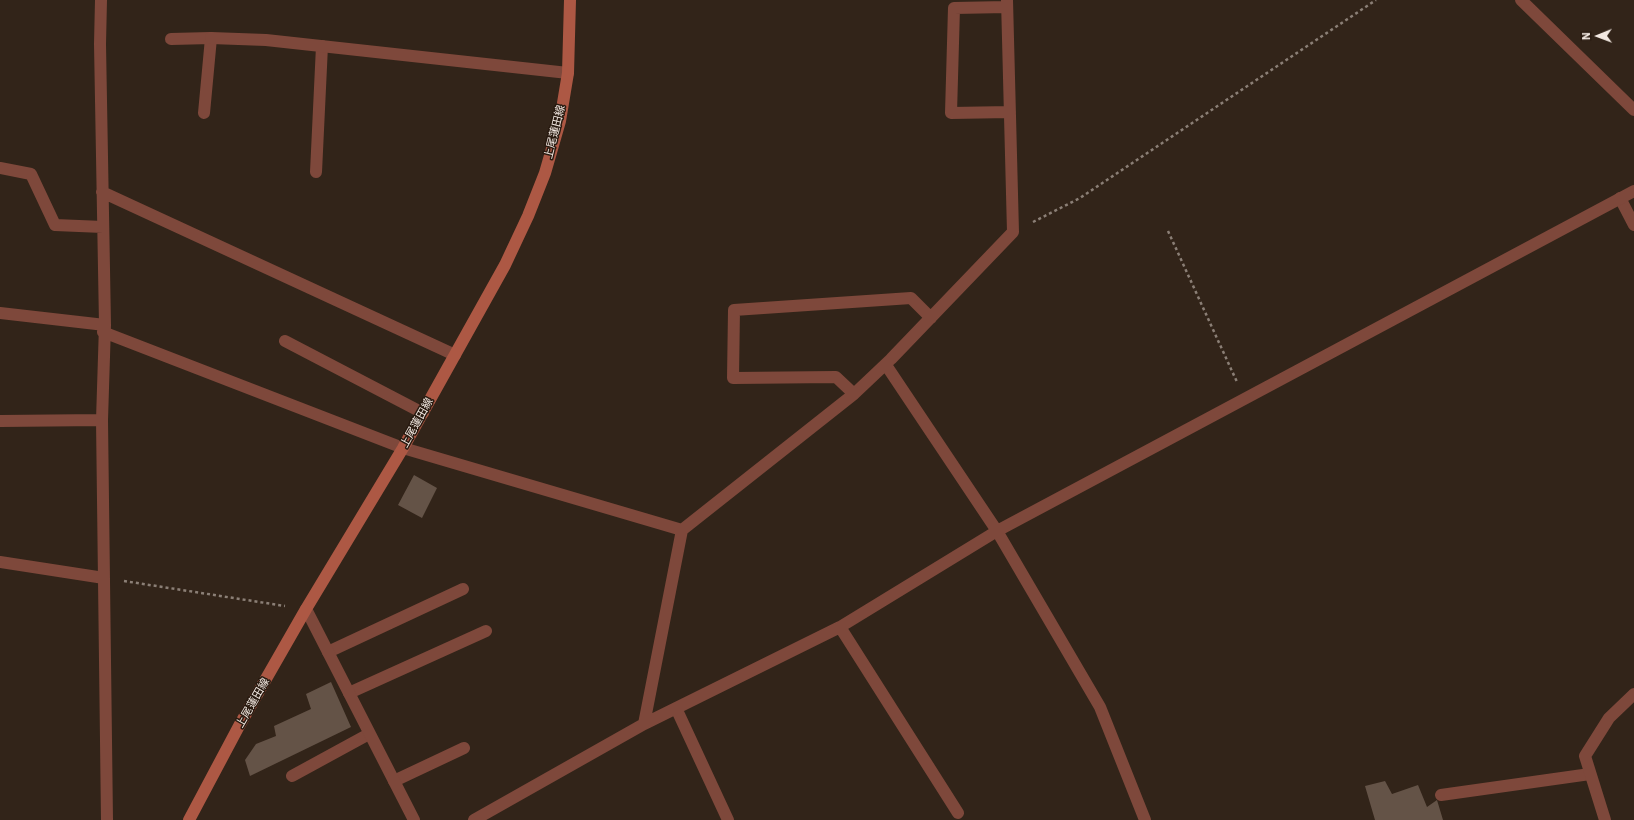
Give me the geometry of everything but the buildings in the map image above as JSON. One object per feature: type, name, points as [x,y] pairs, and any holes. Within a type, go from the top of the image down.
[{"type":"main road","name":"上尾蓮田線","points":[[188,820],[306,609],[403,448],[505,265],[528,216],[545,173],[560,121],[568,73],[570,0]]},
{"type":"street","points":[[101,0],[100,44],[104,328],[102,420],[107,820]]},
{"type":"street","points":[[1521,0],[1634,110]]},
{"type":"street","points":[[644,724],[682,530],[854,394],[886,364],[1013,232],[1010,112],[1007,3],[954,8],[951,114],[1010,112]]},
{"type":"street","points":[[170,40],[211,38],[266,40],[568,73]]},
{"type":"street","points":[[204,113],[211,38]]},
{"type":"street","points":[[316,172],[322,46]]},
{"type":"street","points":[[0,168],[31,174],[55,225],[103,227]]},
{"type":"street","points":[[474,820],[644,724],[840,627],[996,531],[1634,191]]},
{"type":"street","points":[[102,192],[455,355]]},
{"type":"street","points":[[1620,198],[1634,225]]},
{"type":"street","points":[[854,394],[836,377],[733,378],[734,310],[911,298],[931,318]]},
{"type":"street","points":[[0,313],[104,328],[403,448],[682,530]]},
{"type":"street","points":[[285,341],[422,413]]},
{"type":"street","points":[[886,364],[996,531],[1100,707],[1145,820]]},
{"type":"street","points":[[0,421],[102,420]]},
{"type":"street","points":[[0,562],[104,578]]},
{"type":"street","points":[[328,652],[463,589]]},
{"type":"street","points":[[306,609],[414,820]]},
{"type":"street","points":[[840,627],[958,813]]},
{"type":"street","points":[[349,693],[486,631]]},
{"type":"street","points":[[1605,820],[1585,756],[1609,718],[1634,694]]},
{"type":"street","points":[[676,708],[728,820]]},
{"type":"street","points":[[292,776],[369,734]]},
{"type":"street","points":[[394,781],[464,748]]},
{"type":"street","points":[[1441,795],[1590,774]]},
{"type":"path","points":[[1013,232],[1080,198],[1376,0]]},
{"type":"path","points":[[1168,231],[1245,399]]},
{"type":"path","points":[[104,578],[306,609]]}]
